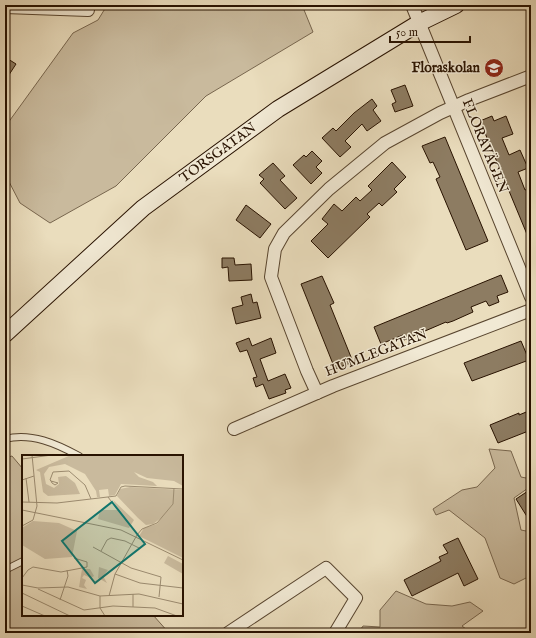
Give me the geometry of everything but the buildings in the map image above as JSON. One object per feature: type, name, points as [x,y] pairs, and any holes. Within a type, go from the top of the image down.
[{"type":"main road","name":"TORSGATAN","points":[[5,334],[142,208],[278,109],[419,23],[456,5]]},
{"type":"street","name":"FLORAVÄGEN","points":[[412,5],[531,297]]},
{"type":"street","points":[[5,7],[88,10]]},
{"type":"street","points":[[317,393],[271,277],[275,248],[284,233],[329,190],[385,142],[453,107],[531,76]]},
{"type":"street","name":"HUMLEGATAN","points":[[234,429],[317,393],[531,310]]},
{"type":"street","points":[[228,633],[326,568],[356,598],[335,633]]},
{"type":"lane","points":[[5,439],[16,436],[37,439],[57,444],[77,455]]},
{"type":"lane","points":[[5,570],[22,562]]},
{"type":"shaded area","points":[[103,5],[302,5],[313,32],[206,96],[116,186],[50,223],[20,203],[5,174],[5,127],[73,33],[98,20],[106,7]]},
{"type":"shaded area","points":[[489,449],[511,451],[521,477],[531,479],[531,486],[514,498],[521,530],[531,532],[531,579],[526,578],[514,584],[500,578],[485,538],[449,510],[436,515],[433,509],[462,490],[477,487],[495,468]]},
{"type":"shaded area","points":[[12,456],[22,468],[22,616],[154,616],[169,633],[5,633],[5,458]]},
{"type":"shaded area","points":[[396,591],[426,604],[452,606],[470,602],[483,611],[462,626],[471,633],[358,633],[363,626],[380,627],[380,610]]},
{"type":"place","name":"Floraskolan","points":[[494,68]]}]
